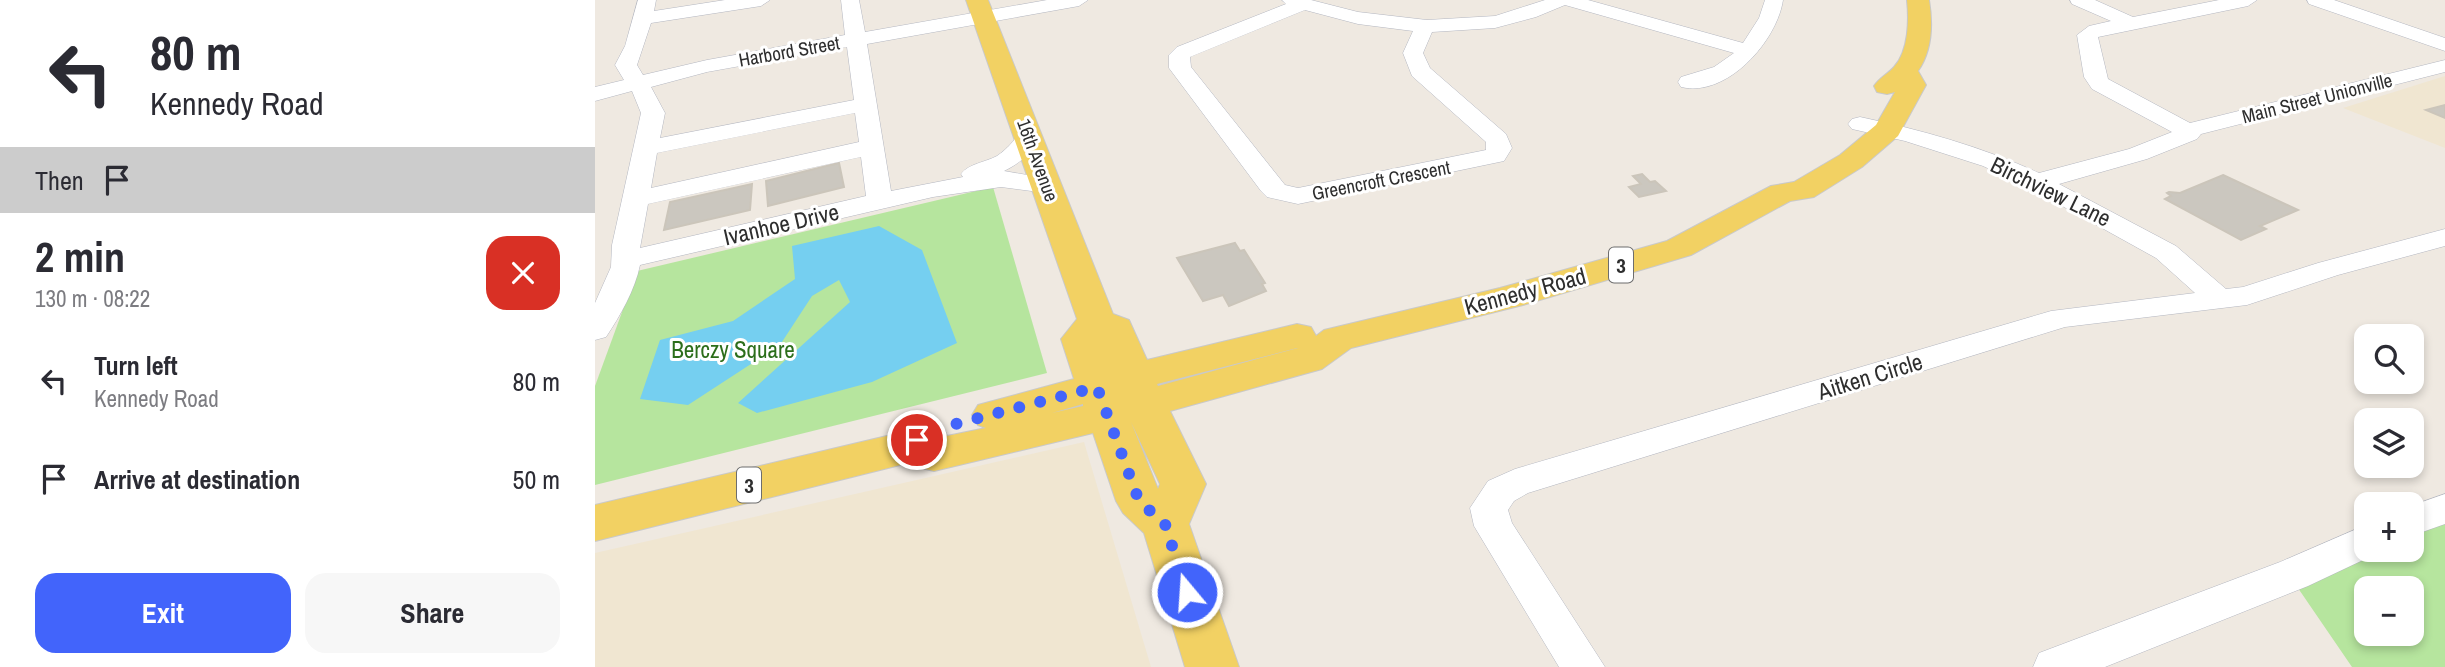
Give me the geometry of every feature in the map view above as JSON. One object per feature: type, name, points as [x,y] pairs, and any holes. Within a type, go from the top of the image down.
[{"type":"main road","name":"Kennedy Road","points":[[595,523],[904,448],[934,455],[1121,395],[1308,360],[1338,340],[1510,297],[1679,248],[1782,193],[1782,178],[1874,127],[1913,85],[1907,66],[1922,19],[1918,0]]},
{"type":"main road","name":"16th Avenue","points":[[981,8],[1097,321],[1079,338],[1121,395],[1139,501],[1165,524],[1212,667]]},
{"type":"street","points":[[595,330],[618,287],[629,259],[626,245],[653,113],[647,93],[636,84],[626,65],[644,10],[761,0]]},
{"type":"street","points":[[850,0],[880,201]]},
{"type":"street","name":"Harbord Street","points":[[595,94],[706,66],[857,39],[981,8],[1079,0]]},
{"type":"street","points":[[1298,2],[1365,21],[1425,26],[1503,20],[1561,0]]},
{"type":"street","points":[[1567,0],[1748,51]]},
{"type":"street","points":[[1689,82],[1712,78],[1741,60],[1764,26],[1774,0]]},
{"type":"street","points":[[2079,0],[2131,23]]},
{"type":"street","points":[[2189,130],[2169,123],[2110,91],[2095,77],[2087,35],[2096,30],[2248,0]]},
{"type":"street","points":[[2316,0],[2445,45]]},
{"type":"street","name":"Greencroft Crescent","points":[[1298,2],[1184,51],[1178,60],[1180,68],[1257,172],[1276,191],[1298,196],[1495,156],[1500,148],[1497,139],[1420,71],[1413,53],[1425,26]]},
{"type":"street","name":"Main Street Unionville","points":[[2037,182],[2138,154],[2189,134],[2189,130],[2445,66]]},
{"type":"street","points":[[645,148],[866,104]]},
{"type":"street","name":"Birchview Lane","points":[[1874,127],[1992,161],[2037,182],[2166,252],[2220,300]]},
{"type":"street","name":"Ivanhoe Drive","points":[[933,189],[944,182],[991,169],[1011,159],[1029,136]]},
{"type":"street","points":[[635,199],[871,147]]},
{"type":"street","name":"Ivanhoe Drive","points":[[629,259],[933,189],[1001,179],[1047,185]]},
{"type":"street","name":"Aitken Circle","points":[[1583,667],[1493,526],[1489,508],[1501,491],[1515,483],[2062,318],[2248,296],[2328,269],[2445,237]]},
{"type":"street","points":[[2424,516],[2445,509]]},
{"type":"street","points":[[2055,667],[2294,573],[2354,546]]},
{"type":"shaded area","points":[[2445,76],[2445,148],[2343,108]]},
{"type":"shaded area","points":[[1084,442],[1151,667],[595,667],[595,553]]},
{"type":"green space","name":"Berczy Square","points":[[993,187],[1047,373],[595,485],[595,386],[637,271]]},
{"type":"green space","points":[[2445,506],[2445,667],[2352,667],[2287,572],[2354,553],[2354,562],[2424,562],[2424,515]]},
{"type":"water","points":[[879,226],[922,250],[957,343],[872,382],[757,413],[738,403],[850,302],[839,280],[812,296],[780,345],[688,405],[640,399],[660,340],[733,321],[795,279],[792,246]]},
{"type":"building","points":[[2445,105],[2445,118],[2426,110]]},
{"type":"building","points":[[839,163],[844,187],[768,206],[766,181]]},
{"type":"building","points":[[1642,174],[1666,191],[1639,197],[1629,187],[1641,184],[1633,176]]},
{"type":"building","points":[[2223,175],[2298,210],[2260,226],[2266,229],[2241,240],[2165,199],[2171,196],[2167,193],[2169,192],[2180,193]]},
{"type":"building","points":[[752,184],[750,210],[664,230],[670,202]]},
{"type":"building","points":[[1235,243],[1240,251],[1244,250],[1265,283],[1262,284],[1266,291],[1229,306],[1223,295],[1203,301],[1177,258]]},
{"type":"route","points":[[917,440],[936,429],[1097,387],[1139,501],[1165,524],[1187,592]]}]
